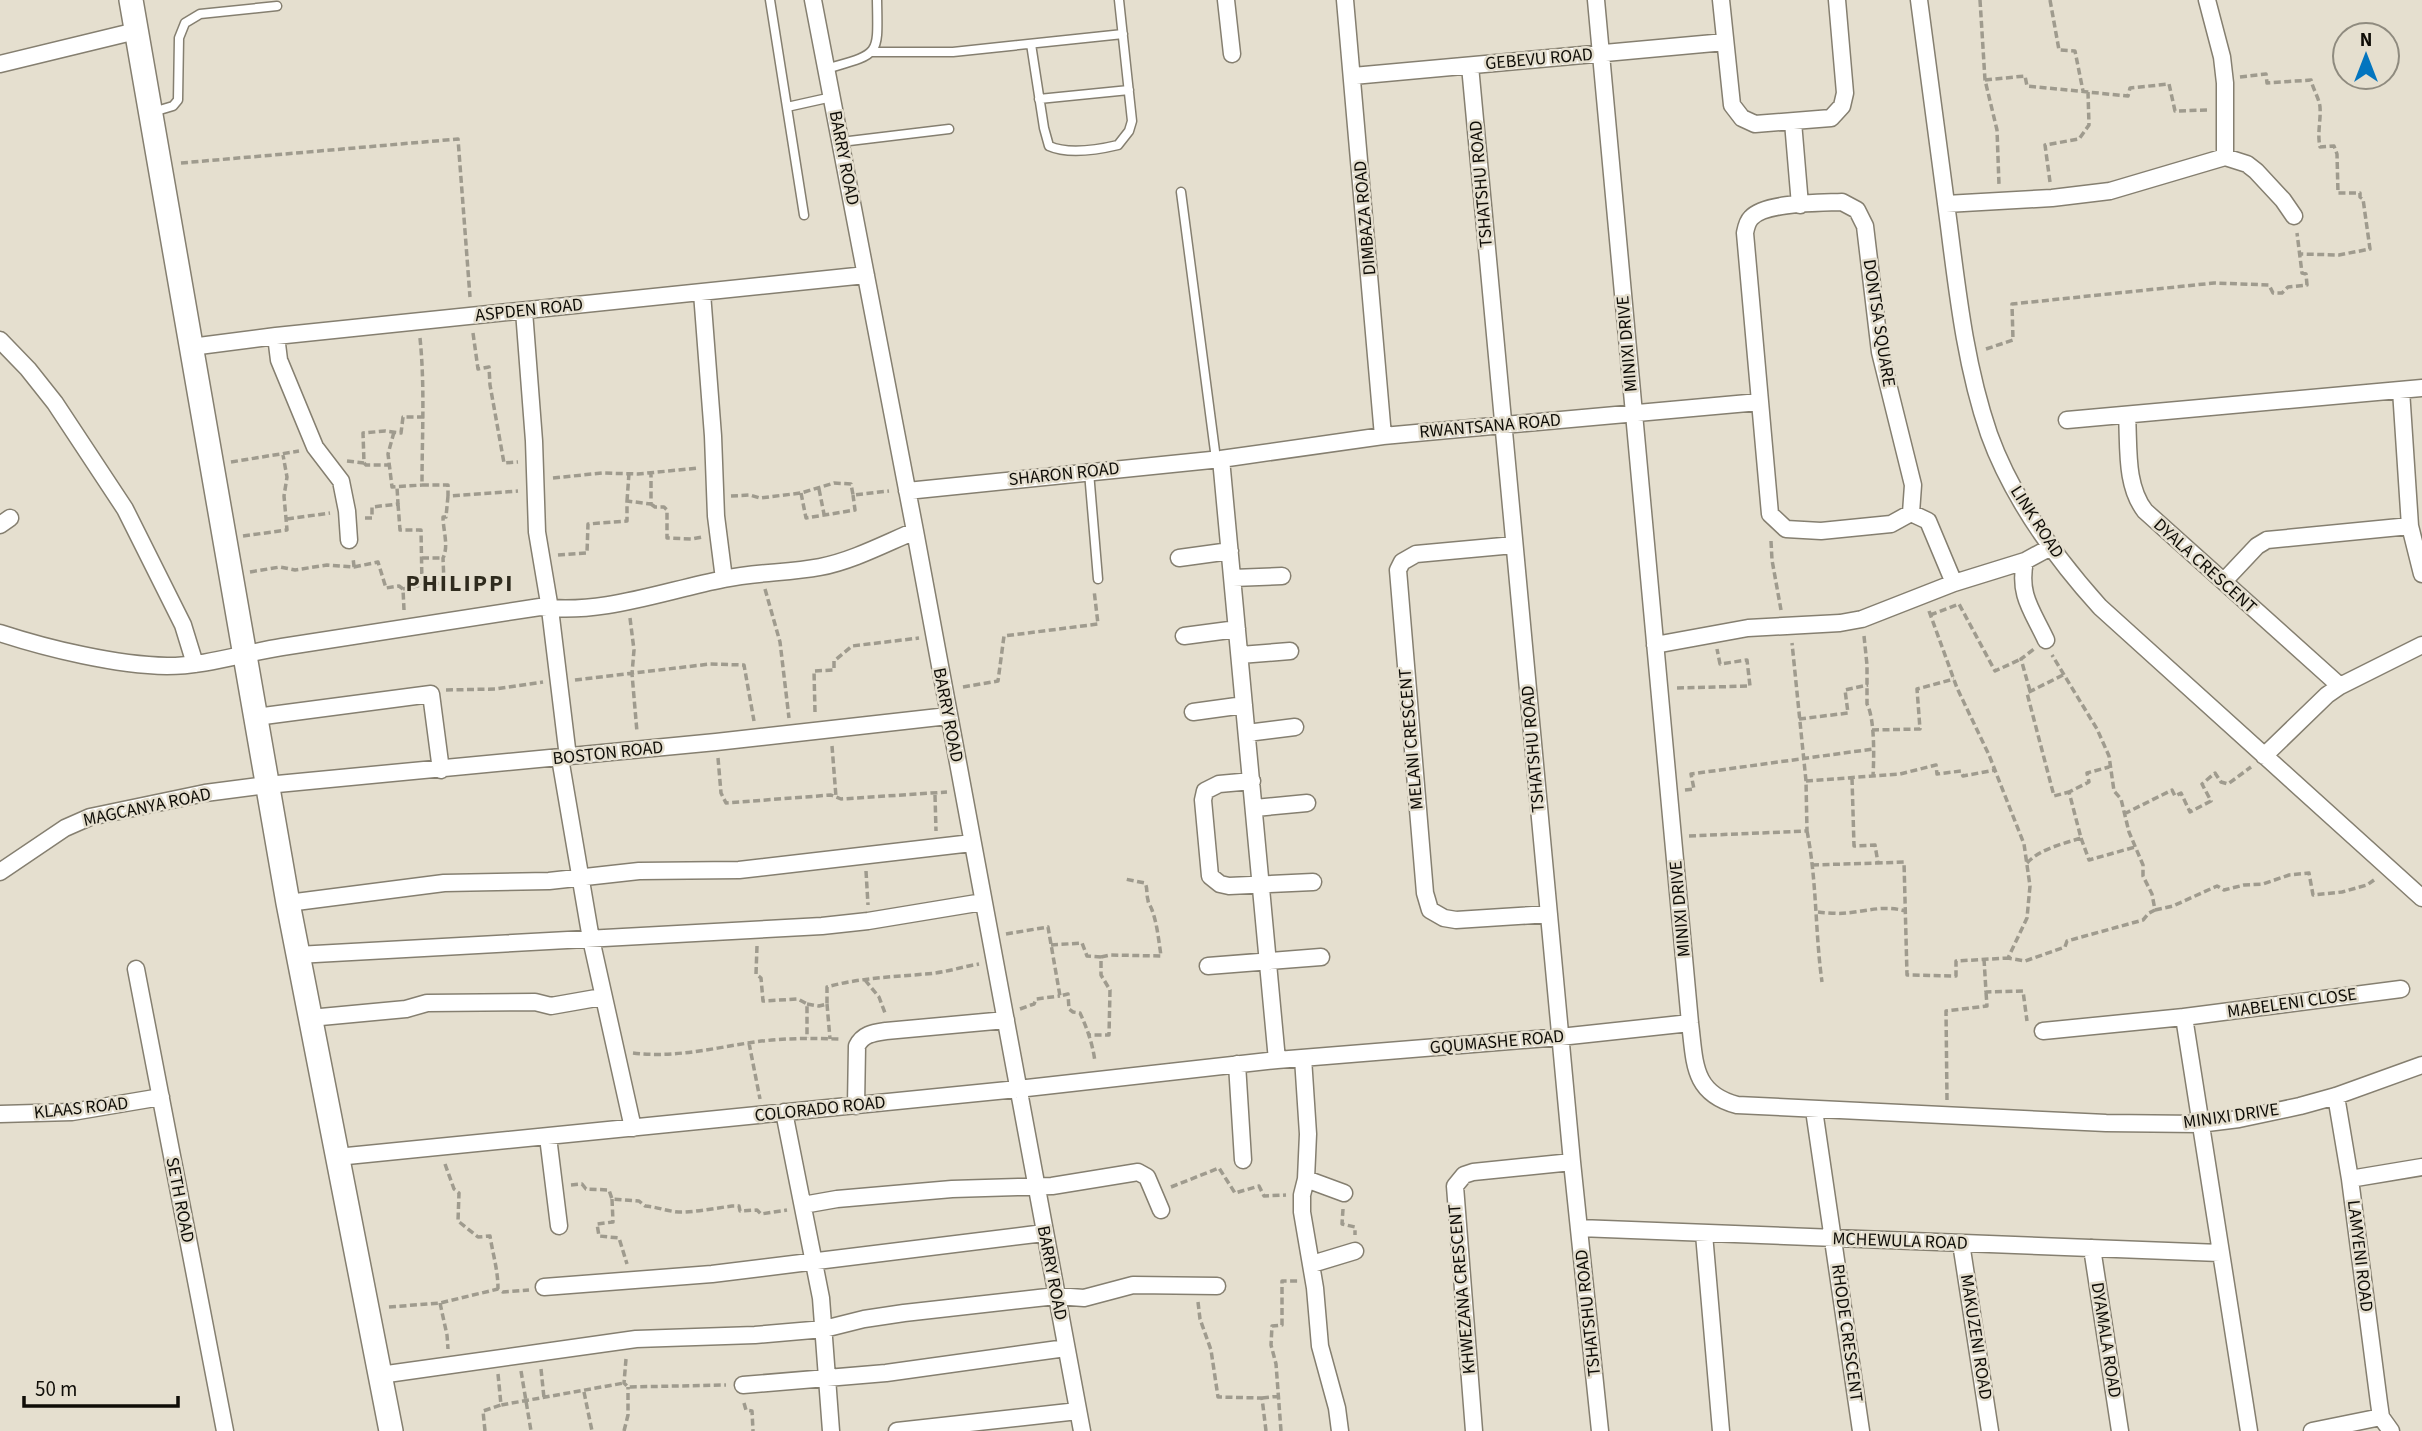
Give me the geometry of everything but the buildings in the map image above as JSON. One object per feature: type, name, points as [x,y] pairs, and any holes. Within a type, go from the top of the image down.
[{"type":"street","points":[[131,0],[297,955],[391,1431]]},
{"type":"street","name":"BARRY ROAD","points":[[813,0],[915,531],[1082,1431]]},
{"type":"street","points":[[1226,0],[1232,54]]},
{"type":"street","name":"DIMBAZA ROAD","points":[[1345,0],[1383,436]]},
{"type":"street","name":"MINIXI DRIVE","points":[[1596,0],[1690,1023],[1700,1077],[1708,1090],[1718,1100],[1737,1105],[2106,1123],[2199,1124],[2239,1119],[2336,1096],[2422,1065]]},
{"type":"street","points":[[1721,0],[1732,105],[1742,118],[1755,124],[1831,118],[1842,106],[1845,93],[1837,0]]},
{"type":"street","name":"LINK ROAD","points":[[1919,0],[1967,355],[1990,436],[2012,485],[2074,578],[2100,607],[2422,898]]},
{"type":"street","points":[[2207,0],[2222,57],[2225,83],[2225,157]]},
{"type":"street","points":[[0,64],[136,31]]},
{"type":"street","name":"GEBEVU ROAD","points":[[1353,76],[1725,42]]},
{"type":"street","name":"TSHATSHU ROAD","points":[[1470,66],[1560,1037],[1600,1431]]},
{"type":"street","points":[[1793,122],[1800,205]]},
{"type":"street","points":[[1946,204],[2052,198],[2118,189],[2225,157],[2247,164],[2256,171],[2294,216]]},
{"type":"street","name":"DONTSA SQUARE","points":[[1770,514],[1745,233],[1749,219],[1761,211],[1842,202],[1857,210],[1865,226],[1880,352],[1913,485],[1911,513]]},
{"type":"street","name":"ASPDEN ROAD","points":[[191,347],[866,275]]},
{"type":"street","points":[[702,293],[715,498],[724,579]]},
{"type":"street","points":[[524,311],[541,560],[559,680],[564,757],[591,939],[633,1128]]},
{"type":"street","points":[[276,336],[279,360],[319,453],[341,481],[349,540]]},
{"type":"street","points":[[0,340],[28,369],[55,404],[125,509],[183,625],[195,664]]},
{"type":"street","points":[[2067,420],[2422,388]]},
{"type":"street","points":[[2401,390],[2410,526],[2422,574]]},
{"type":"street","name":"RWANTSANA ROAD","points":[[1219,459],[1383,436],[1759,402]]},
{"type":"street","name":"DYALA CRESCENT","points":[[2127,415],[2131,479],[2139,503],[2145,511],[2340,686]]},
{"type":"street","points":[[1219,459],[1233,578],[1277,1060]]},
{"type":"street","name":"SHARON ROAD","points":[[907,491],[1219,459]]},
{"type":"street","points":[[1770,514],[1786,529],[1821,531],[1891,524],[1911,513],[1928,522],[1954,583]]},
{"type":"street","points":[[2224,581],[2257,546],[2267,540],[2410,526]]},
{"type":"street","points":[[0,633],[32,643],[132,663],[164,666],[195,664],[244,653],[540,607],[565,610],[627,602],[724,579],[822,567],[863,554],[915,531]]},
{"type":"street","name":"MELANI CRESCENT","points":[[1514,545],[1416,554],[1402,562],[1398,570],[1424,893],[1430,910],[1444,918],[1456,920],[1549,914]]},
{"type":"street","points":[[1655,645],[1714,633],[1787,625],[1840,624],[1862,619],[1954,583],[2025,561],[2052,547]]},
{"type":"street","points":[[1179,558],[1230,551]]},
{"type":"street","points":[[2025,561],[2021,581],[2025,597],[2046,640]]},
{"type":"street","points":[[1233,578],[1282,576]]},
{"type":"street","points":[[1184,636],[1237,629]]},
{"type":"street","points":[[2264,756],[2340,686],[2422,645]]},
{"type":"street","points":[[1240,655],[1290,651]]},
{"type":"street","points":[[256,717],[431,694],[441,770]]},
{"type":"street","points":[[1193,712],[1244,705]]},
{"type":"street","name":"BOSTON ROAD","points":[[267,785],[441,770],[948,716]]},
{"type":"street","points":[[1247,733],[1295,727]]},
{"type":"street","points":[[1252,780],[1219,784],[1205,792],[1203,800],[1208,871],[1214,881],[1220,884],[1313,882]]},
{"type":"street","name":"MAGCANYA ROAD","points":[[0,872],[65,828],[90,817],[205,793],[267,785]]},
{"type":"street","points":[[1255,808],[1307,803]]},
{"type":"street","points":[[288,903],[423,885],[549,881],[639,871],[739,870],[972,843]]},
{"type":"street","points":[[297,955],[756,930],[868,921],[983,902]]},
{"type":"street","points":[[1208,966],[1321,957]]},
{"type":"street","name":"SETH ROAD","points":[[136,969],[225,1431]]},
{"type":"street","name":"MABELENI CLOSE","points":[[2043,1031],[2184,1017],[2401,989]]},
{"type":"street","points":[[310,1018],[406,1009],[428,1003],[535,1002],[551,1006],[602,997]]},
{"type":"street","points":[[856,1106],[856,1054],[861,1039],[873,1033],[1005,1015]]},
{"type":"street","points":[[2184,1017],[2249,1431]]},
{"type":"street","name":"GQUMASHE ROAD","points":[[1303,1058],[1560,1037],[1690,1023]]},
{"type":"street","points":[[1303,1058],[1308,1134],[1302,1212],[1313,1271],[1320,1346],[1337,1408],[1340,1431]]},
{"type":"street","name":"COLORADO ROAD","points":[[337,1157],[856,1106],[1303,1058]]},
{"type":"street","points":[[1237,1065],[1243,1160]]},
{"type":"street","name":"LAMYENI ROAD","points":[[2336,1096],[2386,1424]]},
{"type":"street","name":"KLAAS ROAD","points":[[0,1114],[72,1112],[161,1097]]},
{"type":"street","name":"RHODE CRESCENT","points":[[1814,1110],[1861,1431]]},
{"type":"street","points":[[784,1112],[814,1261],[824,1329],[831,1431]]},
{"type":"street","points":[[548,1137],[559,1226]]},
{"type":"street","name":"KHWEZANA CRESCENT","points":[[1474,1431],[1455,1186],[1464,1175],[1473,1172],[1572,1162]]},
{"type":"street","points":[[2350,1179],[2422,1167]]},
{"type":"street","points":[[803,1205],[837,1199],[952,1189],[1067,1184],[1138,1172],[1147,1177],[1161,1210]]},
{"type":"street","points":[[1304,1187],[1344,1193]]},
{"type":"street","name":"MCHEWULA ROAD","points":[[1579,1228],[2220,1253]]},
{"type":"street","points":[[544,1287],[712,1274],[1044,1233]]},
{"type":"street","points":[[1704,1234],[1721,1431]]},
{"type":"street","name":"MAKUZENI ROAD","points":[[1961,1243],[1990,1431]]},
{"type":"street","name":"DYAMALA ROAD","points":[[2092,1248],[2120,1431]]},
{"type":"street","points":[[1313,1271],[1355,1251]]},
{"type":"street","points":[[380,1375],[626,1340],[755,1335],[824,1329],[884,1316],[1056,1296],[1084,1298],[1143,1284],[1217,1286]]},
{"type":"street","points":[[743,1385],[886,1373],[1066,1348]]},
{"type":"street","points":[[897,1431],[1078,1411]]},
{"type":"street","points":[[2312,1431],[2386,1424]]},
{"type":"lane","points":[[770,0],[804,215]]},
{"type":"lane","points":[[872,52],[877,40],[877,0]]},
{"type":"lane","points":[[1031,44],[1049,146],[1063,150],[1086,150],[1118,145],[1124,139],[1132,121],[1119,0]]},
{"type":"lane","points":[[150,113],[173,106],[178,100],[179,38],[181,30],[193,17],[277,6]]},
{"type":"lane","points":[[826,69],[872,52],[921,53],[1123,34]]},
{"type":"lane","points":[[1039,99],[1129,90]]},
{"type":"lane","points":[[787,107],[832,97]]},
{"type":"lane","points":[[841,142],[948,129]]},
{"type":"lane","points":[[1181,192],[1219,459]]},
{"type":"lane","points":[[1089,472],[1098,579]]},
{"type":"path","points":[[1980,0],[1985,80],[1997,130],[2000,201]]},
{"type":"path","points":[[2050,0],[2059,50],[2075,51],[2085,91],[2089,125],[2079,139],[2045,145],[2052,198]]},
{"type":"path","points":[[2225,83],[2235,78],[2266,74],[2267,83],[2311,80],[2320,102],[2320,148],[2334,146],[2337,154],[2338,193],[2360,193],[2360,197],[2364,199],[2370,249],[2339,255],[2301,254]]},
{"type":"path","points":[[1985,80],[2025,76],[2027,86],[2128,96],[2130,88],[2169,84],[2175,111],[2226,110]]},
{"type":"path","points":[[159,165],[457,139],[471,316],[478,369],[489,367],[504,463],[534,462]]},
{"type":"path","points":[[1967,355],[2013,340],[2012,304],[2214,283],[2269,285],[2273,293],[2282,293],[2288,286],[2307,285],[2306,274],[2302,273],[2294,216]]},
{"type":"path","points":[[419,321],[424,417],[422,485]]},
{"type":"path","points":[[364,463],[363,433],[401,433],[402,417],[424,417]]},
{"type":"path","points":[[231,574],[280,567],[295,570],[327,565],[354,567],[378,562],[381,564],[386,588],[399,586],[403,589],[444,583],[443,558],[446,555],[446,538],[443,532],[443,517],[446,517],[448,485],[392,487],[388,454],[394,432]]},
{"type":"path","points":[[212,465],[319,453],[366,465],[389,465]]},
{"type":"path","points":[[225,541],[238,536],[287,530],[284,496],[287,477],[283,455]]},
{"type":"path","points":[[448,496],[501,494],[535,486],[546,479],[602,472],[629,473],[715,467]]},
{"type":"path","points":[[651,472],[651,504]]},
{"type":"path","points":[[541,560],[554,555],[587,554],[588,524],[627,521],[629,473]]},
{"type":"path","points":[[715,498],[750,495],[760,498],[801,493],[834,483],[851,484],[855,510],[806,518],[801,493]]},
{"type":"path","points":[[397,487],[400,530],[421,530],[422,585]]},
{"type":"path","points":[[819,489],[824,514]]},
{"type":"path","points":[[853,495],[907,491]]},
{"type":"path","points":[[627,501],[664,506],[667,510],[667,538],[692,540],[718,536]]},
{"type":"path","points":[[287,519],[347,515],[372,518],[372,507],[398,504]]},
{"type":"path","points":[[1770,514],[1772,560],[1787,625],[1806,781],[1807,831],[1818,912],[1816,931],[1822,982]]},
{"type":"path","points":[[349,540],[354,567]]},
{"type":"path","points":[[422,558],[443,558]]},
{"type":"path","points":[[763,573],[767,600],[780,642],[792,734]]},
{"type":"path","points":[[943,691],[998,681],[1004,636],[1098,624],[1093,580],[1098,579]]},
{"type":"path","points":[[403,589],[407,627]]},
{"type":"path","points":[[1923,596],[1954,679],[1995,770],[2024,845],[2030,886],[2027,918],[2008,958]]},
{"type":"path","points":[[627,602],[634,650],[632,674],[638,750]]},
{"type":"path","points":[[1930,615],[1959,604],[1995,671],[2021,659],[2046,640],[2063,675],[2097,729],[2109,756],[2114,791],[2120,799],[2143,864],[2143,876],[2152,894],[2155,910]]},
{"type":"path","points":[[1862,619],[1868,685],[1867,704],[1870,708],[1872,730],[1873,776]]},
{"type":"path","points":[[1659,691],[1706,686],[1751,686],[1747,660],[1720,664],[1714,633]]},
{"type":"path","points":[[836,797],[833,753],[823,731],[814,671],[834,670],[834,661],[852,646],[933,636]]},
{"type":"path","points":[[2021,659],[2030,691],[2027,693],[2034,712],[2038,739],[2054,796],[2089,782],[2087,774],[2110,767]]},
{"type":"path","points":[[431,694],[443,690],[495,690],[559,680],[710,664],[744,665],[752,699],[755,738]]},
{"type":"path","points":[[2030,691],[2063,675]]},
{"type":"path","points":[[1872,730],[1920,729],[1917,689],[1954,679]]},
{"type":"path","points":[[1799,719],[1848,713],[1845,690],[1868,685]]},
{"type":"path","points":[[716,742],[721,793],[726,803],[831,794],[841,799],[962,790]]},
{"type":"path","points":[[1669,792],[1694,789],[1691,774],[1873,749]]},
{"type":"path","points":[[2124,814],[2151,798],[2172,790],[2175,796],[2181,793],[2190,812],[2211,801],[2202,784],[2215,773],[2221,782],[2228,784],[2264,756]]},
{"type":"path","points":[[1806,781],[1900,774],[1936,765],[1937,774],[1961,771],[1962,776],[1995,770]]},
{"type":"path","points":[[1852,778],[1854,845],[1875,845],[1878,863]]},
{"type":"path","points":[[2069,792],[2089,860],[2136,847]]},
{"type":"path","points":[[935,794],[936,847]]},
{"type":"path","points":[[1673,836],[1807,831]]},
{"type":"path","points":[[2027,863],[2043,851],[2081,838]]},
{"type":"path","points":[[864,855],[868,921]]},
{"type":"path","points":[[1812,865],[1904,862],[1907,975],[1956,976],[1956,961],[2008,958],[2025,961],[2065,947],[2067,941],[2143,920],[2155,910],[2180,903],[2217,886],[2224,890],[2309,873],[2312,895],[2332,894],[2367,885],[2386,866]]},
{"type":"path","points":[[1051,946],[1082,943],[1087,956],[1161,956],[1159,934],[1152,907],[1148,902],[1148,889],[1145,883],[1139,880],[1125,879]]},
{"type":"path","points":[[1818,912],[1847,913],[1876,908],[1905,911]]},
{"type":"path","points":[[990,938],[1048,927],[1060,996]]},
{"type":"path","points":[[756,930],[756,974],[761,978],[763,1000],[798,999],[807,1004],[827,1004]]},
{"type":"path","points":[[1088,1035],[1109,1035],[1110,990],[1101,975],[1101,957]]},
{"type":"path","points":[[1947,1116],[1946,1011],[1987,1006],[1984,958]]},
{"type":"path","points":[[830,1039],[827,987],[852,981],[927,974],[994,961]]},
{"type":"path","points":[[865,980],[884,1005],[886,1031]]},
{"type":"path","points":[[1986,992],[2023,991],[2028,1029],[2043,1031]]},
{"type":"path","points":[[1005,1015],[1034,1004],[1036,999],[1068,994],[1069,1009],[1080,1013],[1091,1040],[1097,1080]]},
{"type":"path","points":[[807,1004],[807,1038]]},
{"type":"path","points":[[614,1051],[669,1054],[807,1038],[861,1039]]},
{"type":"path","points":[[749,1043],[764,1115]]},
{"type":"path","points":[[440,1147],[454,1189],[459,1193],[458,1221],[478,1237],[490,1236],[494,1261],[498,1268],[498,1289]]},
{"type":"path","points":[[1154,1192],[1219,1168],[1235,1193],[1259,1186],[1264,1196],[1304,1187]]},
{"type":"path","points":[[554,1188],[582,1184],[586,1189],[609,1190],[613,1222],[597,1224],[597,1231],[599,1236],[620,1238],[630,1280]]},
{"type":"path","points":[[1344,1193],[1342,1224],[1355,1227],[1355,1251]]},
{"type":"path","points":[[612,1199],[685,1212],[739,1206],[740,1211],[757,1210],[761,1214],[803,1205]]},
{"type":"path","points":[[1282,1431],[1272,1326],[1282,1325],[1282,1281],[1313,1271]]},
{"type":"path","points":[[1196,1286],[1200,1319],[1211,1350],[1217,1397],[1280,1396]]},
{"type":"path","points":[[366,1306],[440,1303],[498,1289],[503,1292],[544,1287]]},
{"type":"path","points":[[440,1303],[450,1363]]},
{"type":"path","points":[[624,1431],[628,1415],[628,1387],[624,1383],[626,1340]]},
{"type":"path","points":[[538,1351],[544,1398]]},
{"type":"path","points":[[518,1354],[531,1431]]},
{"type":"path","points":[[496,1357],[501,1405]]},
{"type":"path","points":[[485,1431],[483,1411],[501,1405],[624,1383]]},
{"type":"path","points":[[628,1387],[743,1385],[741,1393],[746,1410],[752,1411],[752,1431]]},
{"type":"path","points":[[583,1392],[592,1431]]},
{"type":"path","points":[[1262,1398],[1266,1431]]},
{"type":"district","name":"PHILIPPI","points":[[460,583]]}]
